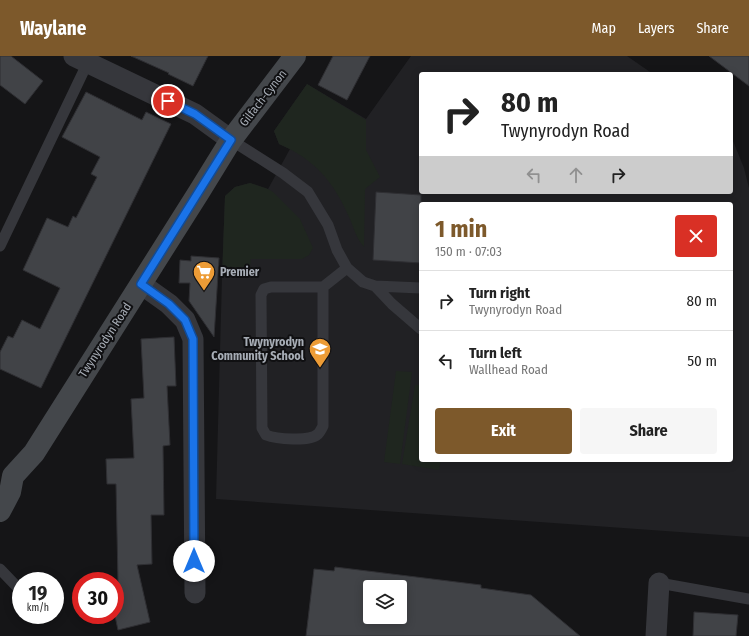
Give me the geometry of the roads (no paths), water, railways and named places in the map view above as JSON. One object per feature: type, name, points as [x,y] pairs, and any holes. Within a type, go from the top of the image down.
[{"type":"street","name":"Gilfach-Cynon","points":[[231,140],[295,56]]},
{"type":"street","points":[[81,59],[195,114],[231,140]]},
{"type":"street","name":"Twynyrodyn Road","points":[[0,511],[10,492],[7,478],[34,453],[231,140]]},
{"type":"street","points":[[141,284],[169,304],[185,320],[193,339],[194,593]]},
{"type":"street","points":[[656,636],[659,583]]},
{"type":"lane","points":[[0,246],[81,59]]},
{"type":"lane","points":[[231,140],[283,173],[308,192],[328,225],[337,250],[347,268],[363,282],[375,286],[419,288]]},
{"type":"lane","points":[[323,287],[323,426],[318,434],[310,438],[275,438],[266,435],[262,428],[261,296],[264,289],[271,287],[323,287],[347,268]]},
{"type":"lane","points":[[375,286],[392,304],[419,327]]},
{"type":"lane","points":[[0,569],[12,582]]},
{"type":"lane","points":[[659,583],[749,599]]},
{"type":"place","name":"Premier","points":[[204,292]]},
{"type":"place","name":"Twynyrodyn Community School","points":[[320,368]]}]
